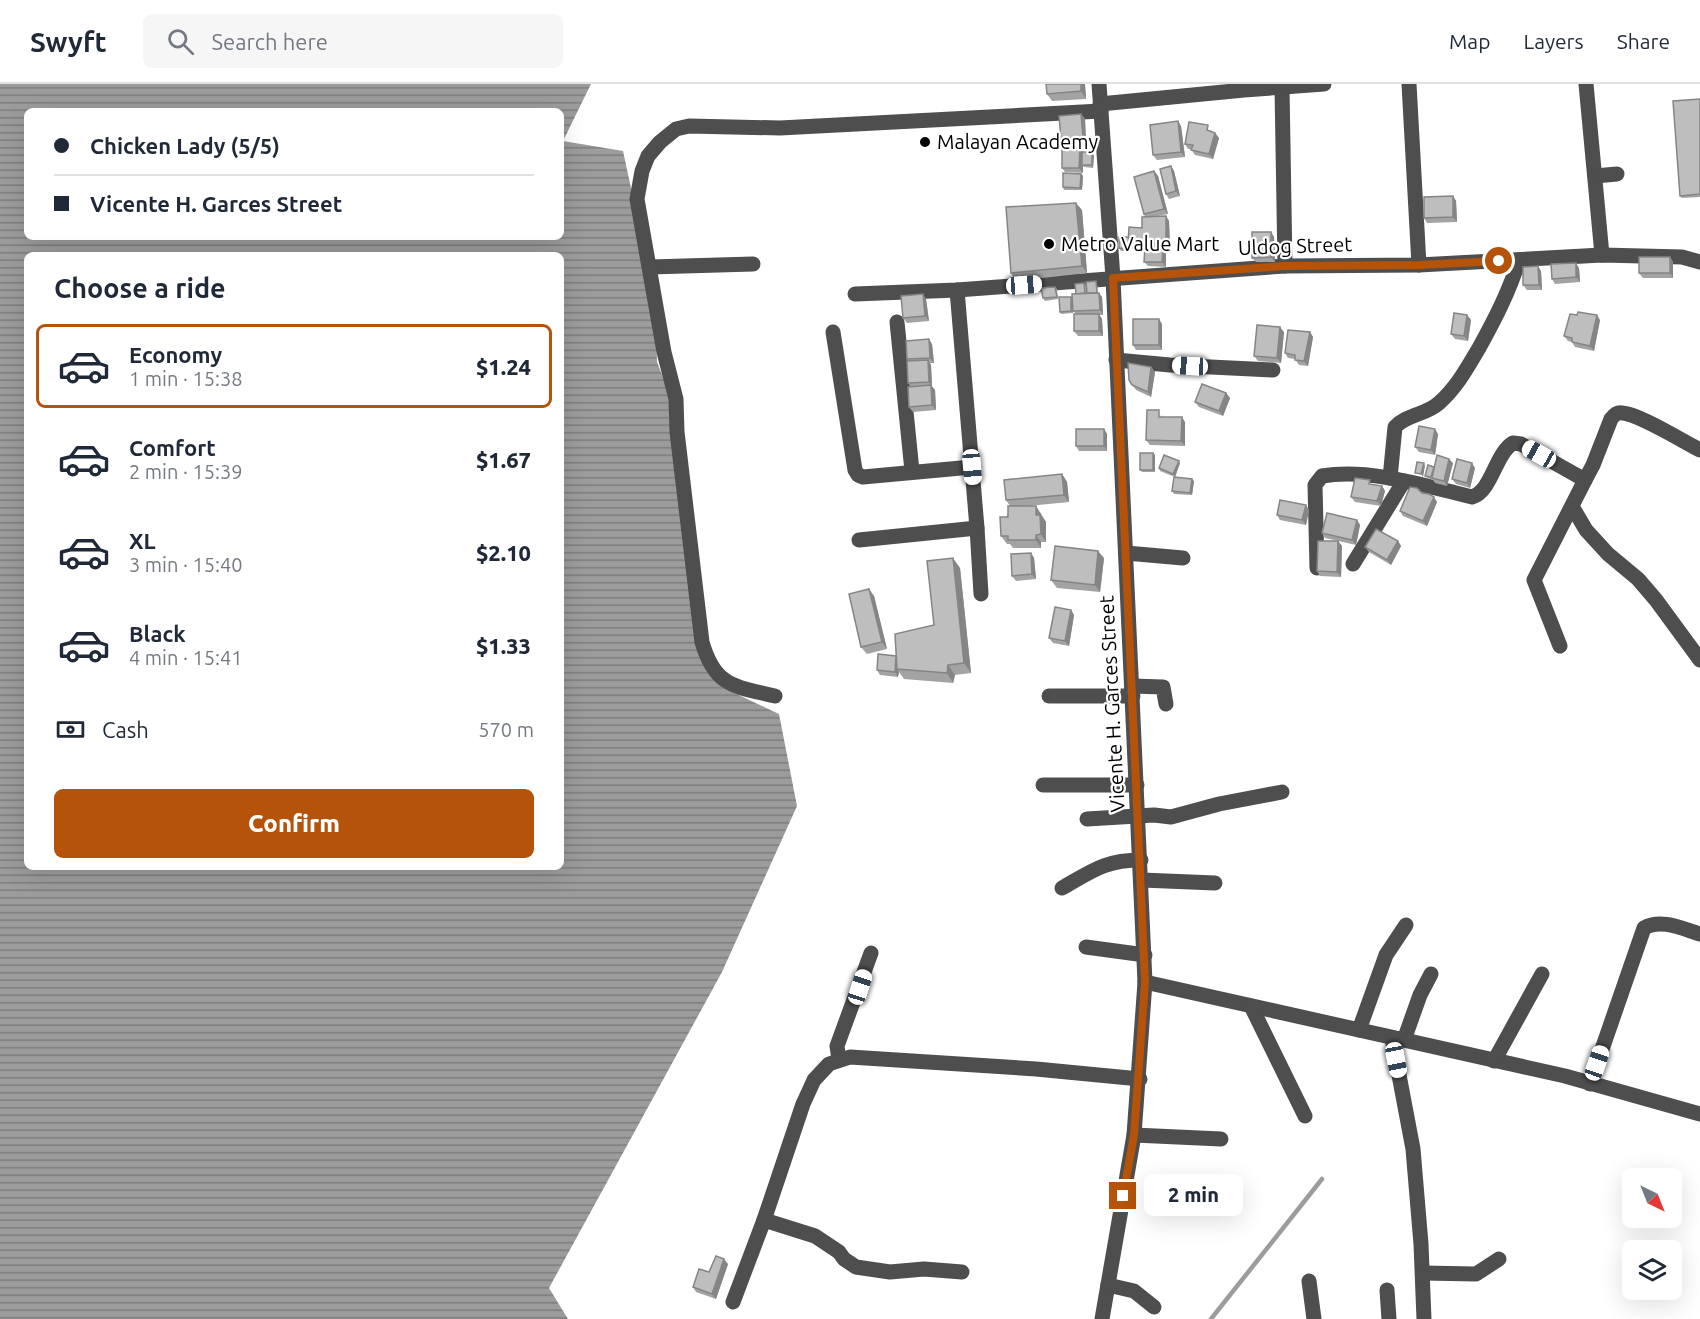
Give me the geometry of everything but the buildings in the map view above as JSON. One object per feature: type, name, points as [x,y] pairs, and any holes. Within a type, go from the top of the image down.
[{"type":"street","name":"Vicente H. Garces Street","points":[[1099,84],[1113,278],[1145,982],[1140,1079],[1134,1135],[1102,1319]]},
{"type":"street","points":[[775,696],[730,685],[718,676],[707,659],[702,642],[676,432],[676,399],[664,352],[637,199],[642,171],[648,156],[660,142],[676,129],[689,126],[780,128],[1101,107],[1243,87],[1324,84]]},
{"type":"street","points":[[1409,84],[1419,265]]},
{"type":"street","points":[[1586,84],[1602,255]]},
{"type":"street","points":[[1282,87],[1285,266]]},
{"type":"street","points":[[1595,176],[1617,174]]},
{"type":"street","name":"Uldog Street","points":[[855,294],[957,290],[1285,266],[1419,265],[1602,255],[1682,257],[1700,262]]},
{"type":"street","points":[[1353,564],[1397,480],[1395,427],[1406,418],[1430,411],[1456,387],[1506,297],[1519,260]]},
{"type":"street","points":[[650,267],[753,264]]},
{"type":"street","points":[[957,290],[981,594]]},
{"type":"street","points":[[897,322],[912,471]]},
{"type":"street","points":[[833,332],[855,470],[858,475],[863,477],[972,467]]},
{"type":"street","points":[[1116,360],[1273,370]]},
{"type":"street","points":[[1560,646],[1534,580],[1573,508],[1611,419],[1615,414],[1621,412],[1640,419],[1700,450]]},
{"type":"street","points":[[1317,568],[1315,485],[1318,479],[1326,475],[1397,480],[1472,497],[1477,495],[1504,451],[1513,442],[1521,444],[1585,480]]},
{"type":"street","points":[[1573,508],[1586,530],[1608,554],[1638,579],[1656,600],[1700,660]]},
{"type":"street","points":[[859,540],[977,528]]},
{"type":"street","points":[[1126,553],[1183,558]]},
{"type":"street","points":[[1049,696],[1163,687],[1166,704]]},
{"type":"street","points":[[1043,785],[1137,785]]},
{"type":"street","points":[[1087,819],[1154,815],[1171,817],[1219,804],[1282,792]]},
{"type":"street","points":[[1062,888],[1105,864],[1141,860]]},
{"type":"street","points":[[1142,880],[1215,883]]},
{"type":"street","points":[[1590,1084],[1644,928],[1653,923],[1666,924],[1700,934]]},
{"type":"street","points":[[1359,1030],[1386,955],[1406,925]]},
{"type":"street","points":[[1086,947],[1144,955]]},
{"type":"street","points":[[839,1060],[837,1046],[871,954]]},
{"type":"street","points":[[1424,1319],[1413,1149],[1398,1039],[1431,974]]},
{"type":"street","points":[[1494,1061],[1542,974]]},
{"type":"street","points":[[1145,982],[1566,1076],[1700,1114]]},
{"type":"street","points":[[1251,1006],[1305,1116]]},
{"type":"street","points":[[733,1302],[808,1092],[821,1071],[829,1064],[850,1057],[1036,1069],[1140,1079]]},
{"type":"street","points":[[1134,1135],[1221,1139]]},
{"type":"street","points":[[764,1220],[815,1236],[856,1267],[890,1272],[924,1269],[962,1272]]},
{"type":"street","points":[[1422,1273],[1476,1274],[1499,1259]]},
{"type":"street","points":[[1309,1281],[1314,1319]]},
{"type":"street","points":[[1108,1285],[1134,1291],[1154,1307]]},
{"type":"street","points":[[1387,1290],[1389,1319]]},
{"type":"shaded area","points":[[0,84],[591,84],[564,139],[564,108],[24,108],[24,240],[564,240],[564,141],[623,151],[655,299],[657,362],[674,406],[699,654],[722,687],[779,714],[797,806],[722,972],[549,1288],[568,1319],[0,1319]]},
{"type":"waterway","points":[[1211,1319],[1322,1179]]},
{"type":"place","name":"Malayan Academy","points":[[925,142]]},
{"type":"place","name":"Metro Value Mart","points":[[1049,244]]},
{"type":"route","points":[[1123,1196],[1134,1135],[1140,1079],[1145,982],[1113,278],[1285,266],[1419,265],[1499,261]]}]
